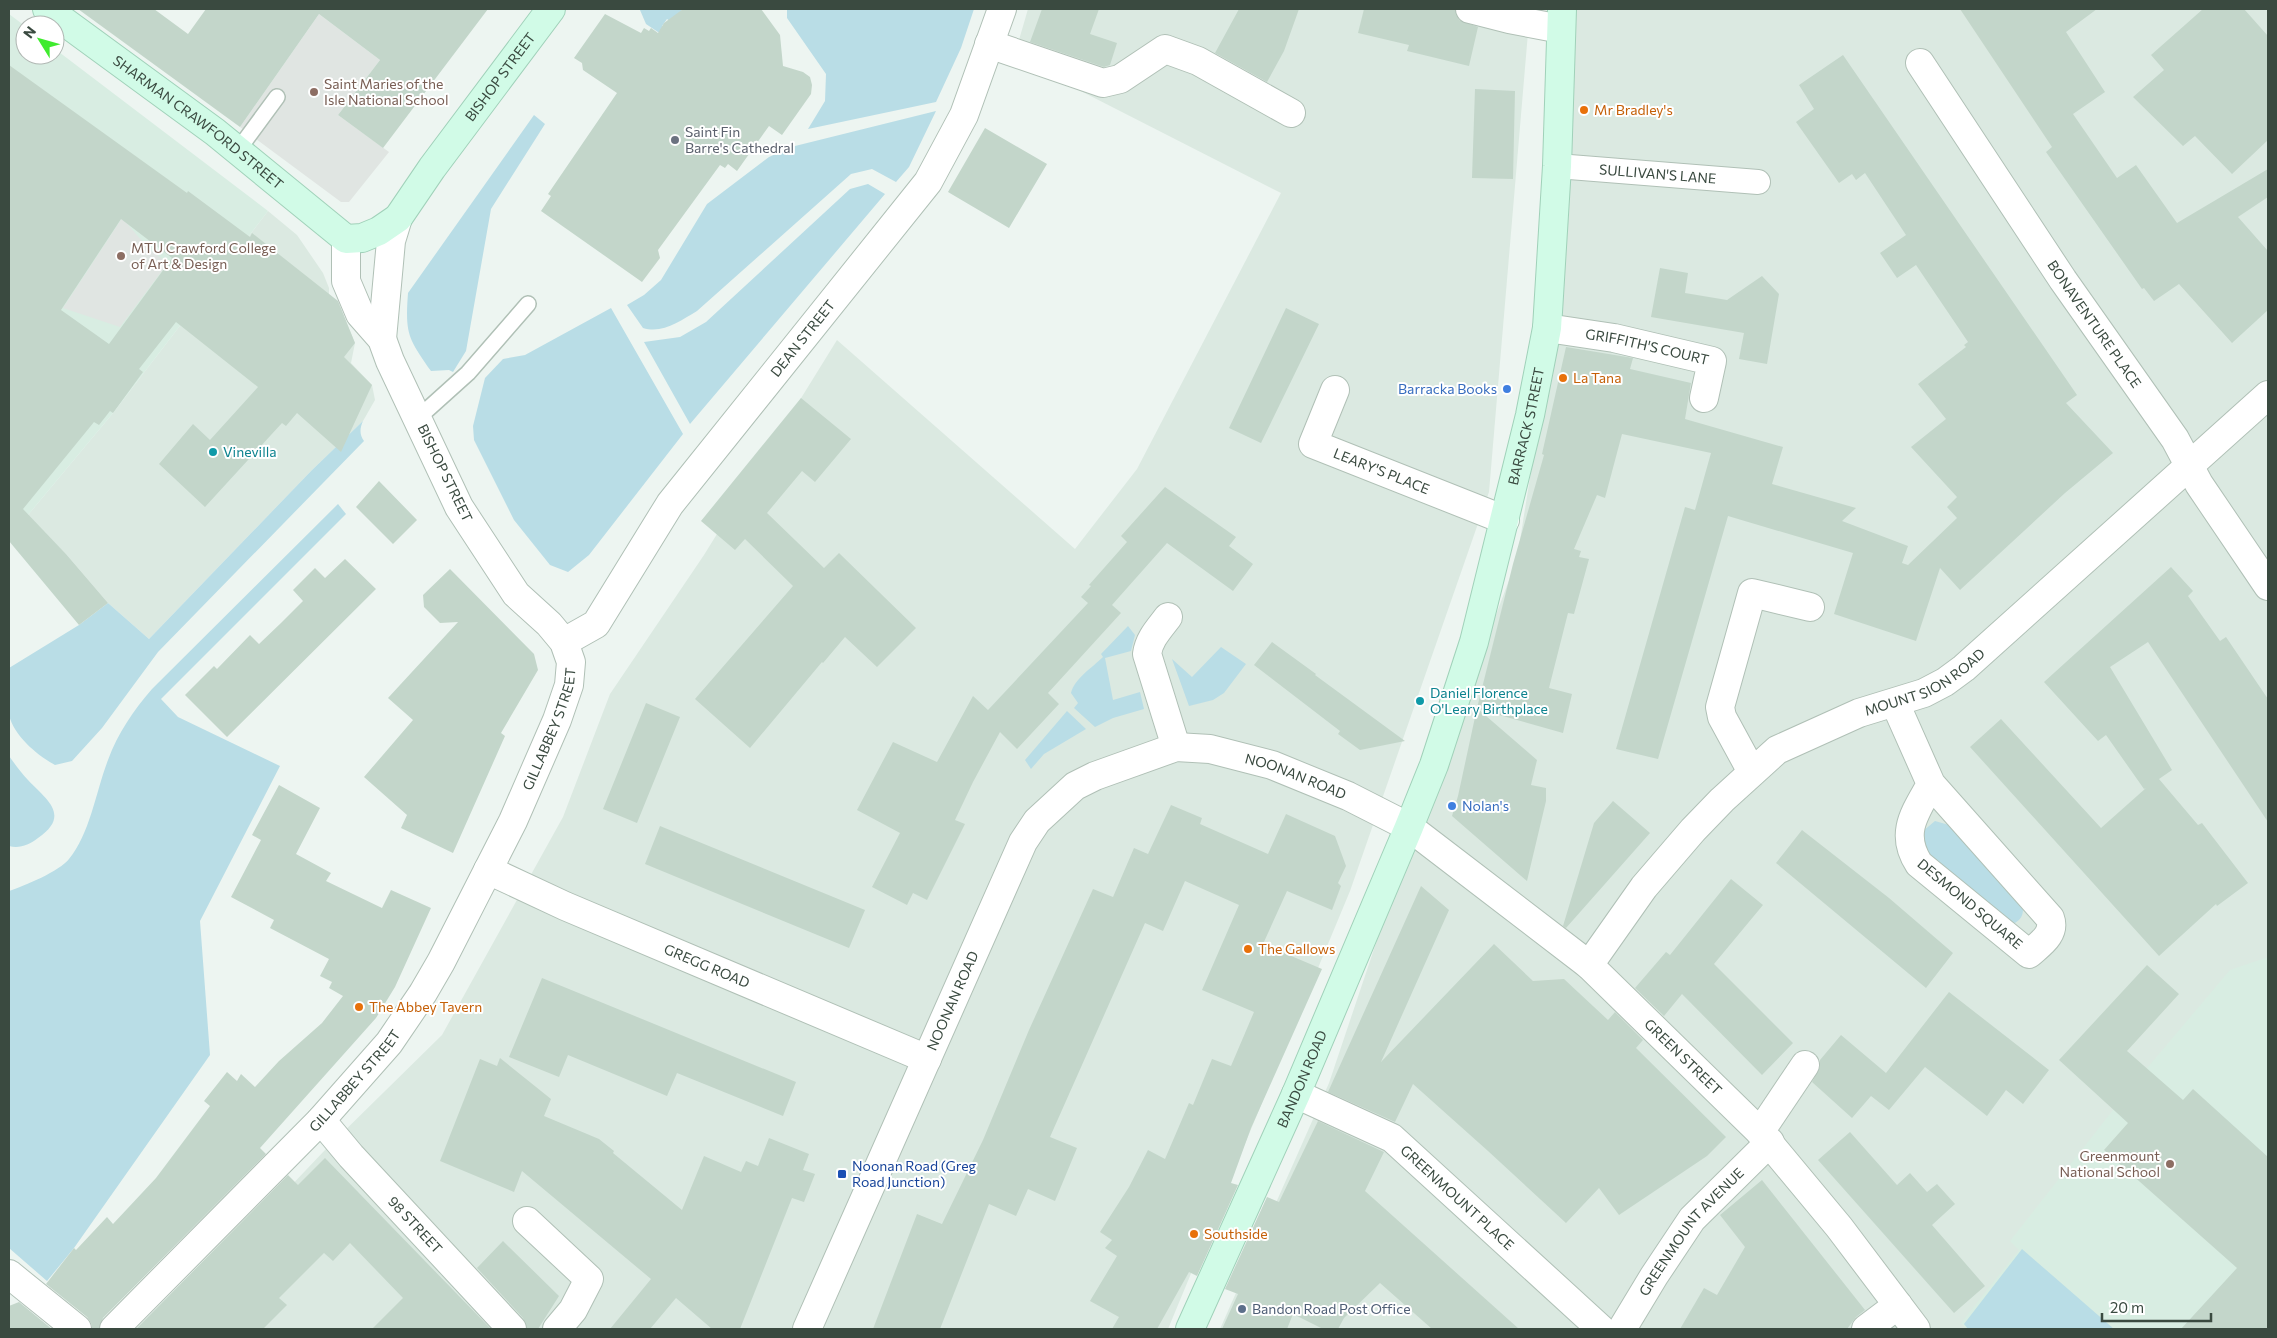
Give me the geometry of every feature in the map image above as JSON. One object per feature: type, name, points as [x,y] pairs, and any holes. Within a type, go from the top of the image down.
[{"type":"main road","name":"SHARMAN CRAWFORD STREET","points":[[46,9],[238,150],[346,239]]},
{"type":"main road","name":"BISHOP STREET","points":[[346,239],[362,238],[379,231],[398,218],[432,168],[551,9]]},
{"type":"main road","name":"BARRACK STREET","points":[[1409,827],[1434,765],[1474,642],[1530,415],[1546,328],[1557,166],[1562,19]]},
{"type":"main road","name":"BANDON ROAD","points":[[1190,1329],[1296,1094],[1409,827]]},
{"type":"street","name":"DEAN STREET","points":[[564,642],[596,624],[670,504],[928,182],[964,115],[1002,9]]},
{"type":"street","points":[[1470,9],[1509,19],[1562,19]]},
{"type":"street","points":[[989,44],[1103,83],[1120,79],[1165,49],[1198,61],[1291,113]]},
{"type":"street","name":"BONAVENTURE PLACE","points":[[1920,63],[2063,280],[2175,439],[2188,465],[2268,586]]},
{"type":"street","name":"SULLIVAN'S LANE","points":[[1557,166],[1758,182]]},
{"type":"street","name":"BISHOP STREET","points":[[382,339],[391,241],[398,218]]},
{"type":"street","name":"BISHOP STREET","points":[[346,239],[346,281],[360,314],[382,339],[459,507],[516,594],[549,624],[564,642]]},
{"type":"street","name":"GRIFFITH'S COURT","points":[[1546,328],[1614,338],[1712,361],[1704,398]]},
{"type":"street","name":"LEARY'S PLACE","points":[[1335,390],[1313,444],[1505,520]]},
{"type":"street","name":"MOUNT SION ROAD","points":[[1589,966],[1644,887],[1693,830],[1777,750],[1859,713],[1924,693],[1945,682],[1964,668],[2268,395]]},
{"type":"street","points":[[1752,772],[1722,717],[1720,707],[1752,593],[1810,607]]},
{"type":"street","points":[[1168,617],[1148,645],[1147,654],[1176,747]]},
{"type":"street","name":"GILLABBEY STREET","points":[[114,1329],[321,1120],[389,1043],[424,993],[513,821],[556,720],[568,685],[570,662],[564,642]]},
{"type":"street","name":"DESMOND SQUARE","points":[[1895,703],[1931,784],[2050,918],[2052,926],[2050,934],[2029,954],[1919,864],[1911,852],[1908,836],[1915,813],[1931,784]]},
{"type":"street","name":"NOONAN ROAD","points":[[807,1329],[1012,865],[1037,821],[1075,786],[1095,776],[1176,747],[1210,749],[1272,765],[1348,796],[1409,827]]},
{"type":"street","name":"GREEN STREET","points":[[1409,827],[1589,966],[1765,1137],[1839,1227],[1916,1329]]},
{"type":"street","name":"GREGG ROAD","points":[[488,870],[565,906],[927,1060]]},
{"type":"street","name":"GREENMOUNT AVENUE","points":[[1622,1329],[1692,1219],[1765,1137],[1805,1065]]},
{"type":"street","name":"GREENMOUNT PLACE","points":[[1296,1094],[1392,1138],[1601,1329]]},
{"type":"street","name":"98 STREET","points":[[321,1120],[351,1156],[512,1329]]},
{"type":"street","points":[[527,1221],[589,1279],[573,1310],[557,1329]]},
{"type":"street","points":[[9,1275],[77,1329]]},
{"type":"street","points":[[1866,1329],[1898,1305]]},
{"type":"lane","points":[[238,150],[277,97]]},
{"type":"lane","points":[[418,418],[468,373],[528,304]]},
{"type":"shaded area","points":[[683,9],[670,21],[667,19],[662,26],[665,28],[661,34],[646,24],[640,10]]},
{"type":"shaded area","points":[[787,9],[974,9],[961,48],[936,102],[808,129],[825,101],[826,74],[787,18]]},
{"type":"shaded area","points":[[1028,9],[1530,9],[1489,492],[1350,891],[1168,1329],[155,1329],[325,1150],[442,1035],[563,817],[610,694],[704,555],[837,340],[1075,549],[1137,469],[1281,193],[1014,57]]},
{"type":"shaded area","points":[[1575,9],[2268,9],[2268,1329],[1220,1329],[1329,1083],[1407,851],[1517,559],[1557,309]]},
{"type":"shaded area","name":"MTU Crawford College of Art & Design","points":[[9,14],[15,18],[15,65],[65,65],[65,57],[268,211],[113,413],[28,515],[9,498]]},
{"type":"shaded area","points":[[319,14],[380,60],[338,115],[389,152],[349,202],[341,202],[240,127]]},
{"type":"shaded area","points":[[936,111],[909,167],[896,182],[872,169],[851,174],[697,311],[671,326],[650,329],[643,328],[627,305],[644,295],[661,280],[707,204],[769,157],[791,147]]},
{"type":"shaded area","points":[[534,115],[545,124],[491,209],[466,351],[453,372],[449,370],[431,371],[417,351],[410,335],[407,318],[408,293]]},
{"type":"shaded area","points":[[868,184],[885,194],[690,424],[644,342],[680,337],[706,322],[850,189]]},
{"type":"shaded area","points":[[268,211],[297,235],[323,273],[329,288],[329,295],[340,307],[355,343],[351,363],[372,385],[375,400],[363,421],[312,470],[149,639],[108,603],[66,554],[28,515],[113,413]]},
{"type":"shaded area","points":[[122,218],[150,250],[168,263],[120,327],[63,308]]},
{"type":"shaded area","points":[[611,308],[683,434],[589,555],[568,572],[550,565],[514,520],[474,440],[473,426],[485,378],[503,359],[525,355]]},
{"type":"shaded area","points":[[363,421],[360,431],[364,441],[158,652],[102,728],[72,761],[55,765],[27,744],[16,730],[9,715],[7,698],[9,668],[79,625],[108,603],[149,639],[312,470]]},
{"type":"shaded area","points":[[338,504],[346,514],[161,699],[178,717],[280,766],[200,921],[210,1055],[74,1248],[47,1281],[9,1248],[9,891],[50,873],[69,859],[76,849],[87,825],[112,750],[121,731],[139,706],[152,689]]},
{"type":"shaded area","points":[[1128,626],[1135,635],[1131,651],[1105,658],[1113,700],[1140,692],[1144,709],[1113,718],[1095,727],[1074,708],[1078,703],[1071,693],[1080,678],[1103,657],[1101,654]]},
{"type":"shaded area","points":[[1221,647],[1246,664],[1224,693],[1213,700],[1189,706],[1172,659],[1192,677]]},
{"type":"shaded area","points":[[1067,711],[1086,729],[1044,754],[1031,769],[1025,760]]},
{"type":"shaded area","points":[[9,756],[48,801],[54,815],[53,822],[48,830],[31,843],[20,847],[9,846]]},
{"type":"shaded area","points":[[1935,821],[1949,825],[2022,904],[2022,915],[2018,921],[2015,923],[2010,921],[1927,856],[1923,848],[1923,831]]},
{"type":"shaded area","name":"Greenmount National School","points":[[2268,957],[2268,1329],[1966,1329],[1961,1323],[2019,1250],[2010,1241],[2132,1086],[2230,970]]},
{"type":"shaded area","points":[[2022,1249],[2114,1329],[1968,1329],[1964,1324]]},
{"type":"building","points":[[78,9],[154,9],[188,34],[206,9],[488,9],[383,148],[338,115],[380,60],[319,14],[240,127]]},
{"type":"building","name":"Saint Fin Barre's Cathedral","points":[[683,9],[761,9],[780,35],[783,66],[803,72],[810,77],[812,85],[811,94],[782,135],[769,126],[737,171],[728,164],[725,168],[720,165],[658,250],[660,258],[642,282],[541,211],[551,196],[548,194],[617,93],[583,70],[582,63],[574,58],[605,14],[641,33],[644,28],[649,31],[651,28],[658,33],[664,23]]},
{"type":"building","points":[[1042,9],[1099,9],[1090,34],[1117,43],[1110,65],[1104,67],[1030,42]]},
{"type":"building","points":[[1239,9],[1299,9],[1284,51],[1267,82],[1215,53]]},
{"type":"building","points":[[1364,9],[1455,9],[1459,20],[1478,27],[1469,66],[1407,51],[1409,45],[1358,33]]},
{"type":"building","points":[[1960,9],[2097,9],[2066,32],[2105,92],[2073,114],[2117,178],[2136,165],[2177,223],[2268,169],[2268,197],[2238,217],[2268,251],[2268,310],[2232,343],[2179,284],[2154,301],[2144,288],[2142,289],[2046,152],[2052,147]]},
{"type":"building","points":[[2203,9],[2244,9],[2268,36],[2268,140],[2232,174],[2195,136],[2183,146],[2133,97],[2164,70],[2151,55]]},
{"type":"building","points":[[1843,55],[2077,395],[2066,403],[2113,453],[2065,493],[1960,590],[1940,568],[1916,641],[1834,614],[1853,553],[1728,516],[1658,759],[1616,749],[1685,507],[1695,510],[1711,453],[1622,434],[1605,498],[1597,495],[1574,549],[1581,551],[1579,557],[1589,559],[1574,614],[1568,613],[1549,688],[1572,694],[1563,733],[1478,709],[1537,760],[1531,785],[1546,788],[1546,801],[1527,881],[1452,816],[1513,564],[1544,455],[1542,454],[1566,347],[1633,358],[1630,369],[1691,383],[1685,419],[1783,447],[1772,484],[1856,508],[1842,521],[1908,546],[1902,563],[1908,565],[1957,518],[1947,507],[1957,497],[1911,447],[1946,419],[1918,384],[1966,347],[1964,345],[1968,342],[1916,265],[1897,278],[1880,253],[1906,235],[1865,173],[1856,180],[1852,174],[1839,183],[1796,122],[1814,109],[1799,85]]},
{"type":"building","name":"MTU Crawford College of Art & Design","points":[[9,65],[250,237],[252,233],[338,301],[355,343],[344,357],[372,385],[341,452],[297,413],[286,426],[282,423],[205,507],[159,464],[193,424],[210,440],[258,387],[176,322],[139,369],[143,372],[113,413],[110,411],[99,425],[94,422],[23,509],[66,554],[108,603],[79,625],[9,541]],"holes":[[[121,219],[172,258],[109,344],[61,310]]]},
{"type":"building","points":[[1475,89],[1515,91],[1513,179],[1472,178]]},
{"type":"building","points":[[985,128],[1047,164],[1009,228],[948,192]]},
{"type":"building","points":[[1660,268],[1688,273],[1685,293],[1727,300],[1762,276],[1779,294],[1767,364],[1739,359],[1744,333],[1651,317]]},
{"type":"building","points":[[1286,308],[1319,324],[1261,443],[1229,428]]},
{"type":"building","points":[[801,398],[851,439],[815,482],[802,471],[767,513],[824,568],[839,553],[916,628],[877,667],[845,637],[750,748],[695,699],[793,586],[745,539],[735,550],[701,521]]},
{"type":"building","points":[[379,481],[417,520],[393,544],[356,507]]},
{"type":"building","points":[[1165,487],[1236,537],[1229,546],[1253,564],[1233,591],[1167,543],[1112,605],[1121,613],[1048,693],[1059,704],[1017,749],[1000,732],[955,820],[965,824],[927,900],[913,893],[907,905],[872,887],[900,833],[857,810],[893,742],[937,762],[973,696],[988,710],[1088,603],[1081,597],[1091,586],[1089,585],[1127,542],[1121,536]]},
{"type":"building","points":[[345,559],[376,589],[227,737],[185,695],[214,666],[217,669],[250,635],[259,644],[281,623],[303,601],[293,590],[315,568],[325,578]]},
{"type":"building","points":[[2171,567],[2193,591],[2188,596],[2220,641],[2226,637],[2268,699],[2268,822],[2148,642],[2110,667],[2172,770],[2159,779],[2198,825],[2202,823],[2248,883],[2217,906],[2216,904],[2159,956],[1970,747],[2001,719],[2101,828],[2146,788],[2144,789],[2106,735],[2098,741],[2044,682]]},
{"type":"building","points":[[450,569],[534,654],[538,670],[501,733],[505,736],[453,853],[401,828],[407,815],[364,777],[413,720],[388,698],[458,622],[440,623],[424,607],[423,595]]},
{"type":"building","points":[[1272,642],[1405,741],[1360,750],[1338,734],[1340,731],[1254,665]]},
{"type":"building","points":[[646,703],[680,717],[637,823],[603,809]]},
{"type":"building","points":[[279,785],[320,808],[296,854],[331,873],[326,881],[382,908],[391,890],[431,908],[395,987],[376,1018],[260,1148],[266,1154],[103,1318],[99,1329],[92,1329],[87,1317],[46,1284],[74,1248],[76,1250],[107,1217],[113,1224],[156,1178],[210,1106],[204,1101],[227,1072],[237,1081],[241,1074],[255,1087],[279,1061],[322,1023],[343,996],[329,988],[332,982],[320,976],[329,959],[270,928],[274,920],[231,897],[261,840],[252,835]]},
{"type":"building","points":[[1613,801],[1650,833],[1566,928],[1563,926],[1594,823]]},
{"type":"building","points":[[1171,805],[1202,818],[1200,824],[1268,854],[1286,814],[1335,836],[1346,866],[1338,883],[1341,886],[1332,910],[1287,891],[1263,944],[1322,969],[1251,1128],[1231,1183],[1238,1185],[1197,1276],[1189,1272],[1157,1329],[1112,1329],[1119,1317],[1090,1301],[1117,1256],[1105,1248],[1112,1240],[1100,1232],[1129,1187],[1148,1150],[1165,1159],[1189,1103],[1193,1105],[1212,1059],[1231,1066],[1254,1012],[1202,990],[1239,905],[1185,881],[1163,931],[1145,923],[1050,1137],[1077,1148],[1055,1201],[1028,1189],[1016,1216],[989,1204],[940,1329],[873,1329],[917,1214],[942,1224],[983,1140],[1029,1030],[1093,889],[1113,897],[1134,848],[1148,854]]},
{"type":"building","points":[[660,826],[865,910],[849,948],[645,864]]},
{"type":"building","points":[[1802,830],[1889,898],[1953,953],[1926,988],[1776,863]]},
{"type":"building","points":[[1731,879],[1763,905],[1714,964],[1793,1043],[1762,1075],[1682,994],[1664,1016],[1635,988],[1666,952],[1670,955]]},
{"type":"building","points":[[1421,886],[1449,910],[1381,1062],[1494,944],[1533,981],[1564,979],[1608,1020],[1615,1012],[1643,1040],[1636,1048],[1726,1137],[1707,1156],[1619,1215],[1599,1188],[1566,1223],[1413,1084],[1395,1122],[1328,1092]]},
{"type":"building","points":[[2147,965],[2179,994],[2127,1051],[2183,1100],[2193,1089],[2268,1157],[2268,1329],[2181,1329],[2237,1268],[2104,1150],[2128,1123],[2059,1060]]},
{"type":"building","points":[[542,978],[796,1082],[783,1116],[677,1073],[667,1096],[568,1055],[559,1077],[509,1057]]},
{"type":"building","points":[[1949,992],[2049,1070],[2023,1104],[2006,1090],[1987,1116],[1925,1067],[1889,1110],[1871,1096],[1852,1118],[1812,1082],[1820,1067],[1820,1060],[1841,1035],[1886,1073]]},
{"type":"building","points":[[500,1058],[551,1099],[544,1116],[599,1139],[614,1151],[613,1153],[682,1210],[704,1156],[741,1172],[746,1161],[758,1166],[769,1138],[809,1154],[803,1170],[815,1174],[804,1202],[792,1198],[740,1329],[712,1329],[676,1298],[650,1329],[610,1329],[651,1279],[522,1171],[514,1192],[440,1161],[480,1059],[497,1066]]},
{"type":"building","points":[[1318,1121],[1384,1152],[1365,1191],[1519,1329],[1432,1329],[1380,1283],[1344,1318],[1338,1329],[1323,1329],[1293,1314],[1287,1329],[1222,1329],[1238,1294],[1225,1289],[1267,1197],[1279,1202]]},
{"type":"building","points":[[1850,1132],[1897,1185],[1910,1173],[1927,1192],[1937,1184],[1955,1204],[1932,1225],[1985,1286],[1954,1313],[1818,1160]]},
{"type":"building","points":[[325,1158],[491,1329],[372,1329],[403,1298],[350,1243],[333,1261],[324,1253],[279,1298],[287,1305],[263,1329],[136,1329],[288,1175],[298,1185]]},
{"type":"building","points":[[1762,1180],[1865,1310],[1856,1317],[1847,1329],[1680,1329],[1704,1288],[1717,1295],[1745,1247],[1720,1215]]},
{"type":"building","points":[[503,1241],[559,1296],[538,1329],[527,1329],[523,1318],[477,1268]]},
{"type":"building","points":[[19,1302],[52,1329],[9,1329],[9,1306]]},
{"type":"place","name":"Saint Maries of the Isle National School","points":[[314,92]]},
{"type":"place","name":"Mr Bradley's","points":[[1584,110]]},
{"type":"place","name":"Saint Fin Barre's Cathedral","points":[[675,140]]},
{"type":"place","name":"MTU Crawford College of Art & Design","points":[[121,256]]},
{"type":"place","name":"La Tana","points":[[1563,378]]},
{"type":"place","name":"Barracka Books","points":[[1507,389]]},
{"type":"place","name":"Vinevilla","points":[[213,452]]},
{"type":"place","name":"Daniel Florence O'Leary Birthplace","points":[[1420,701]]},
{"type":"place","name":"Nolan's","points":[[1452,806]]},
{"type":"place","name":"The Gallows","points":[[1248,949]]},
{"type":"place","name":"The Abbey Tavern","points":[[359,1007]]},
{"type":"place","name":"Greenmount National School","points":[[2170,1164]]},
{"type":"place","name":"Noonan Road (Greg Road Junction)","points":[[842,1174]]},
{"type":"place","name":"Southside","points":[[1194,1234]]},
{"type":"place","name":"Bandon Road Post Office","points":[[1242,1309]]}]
